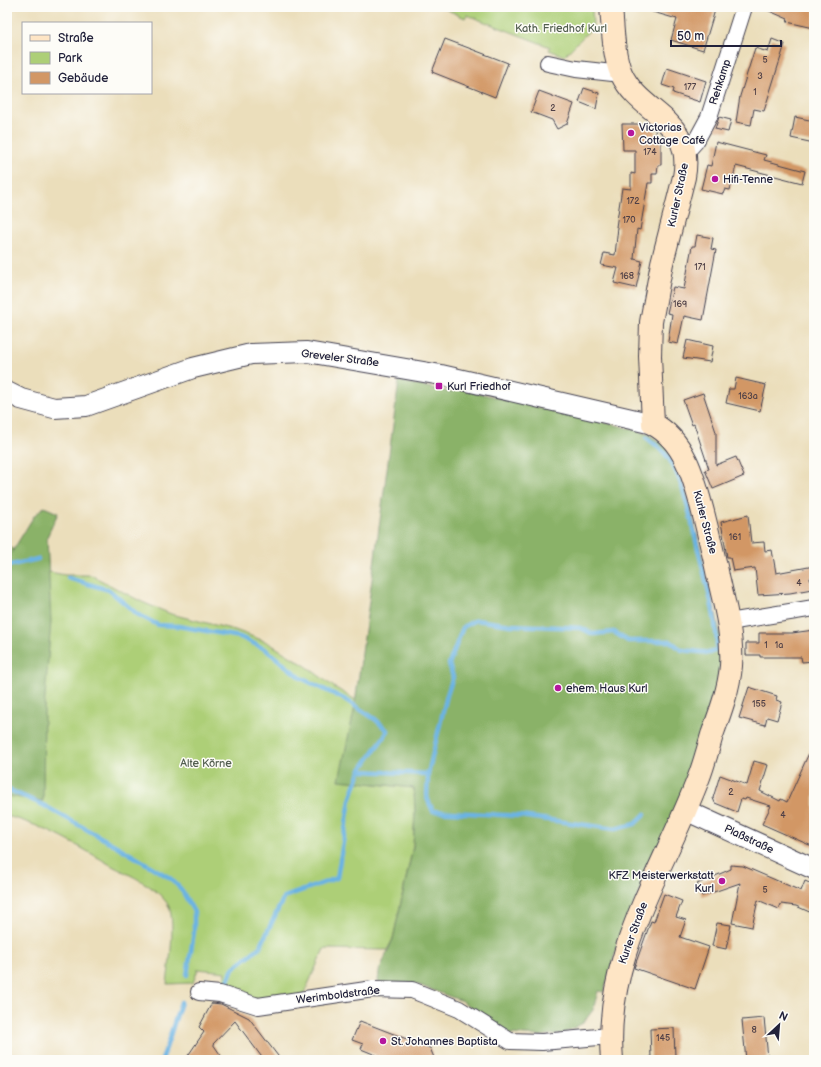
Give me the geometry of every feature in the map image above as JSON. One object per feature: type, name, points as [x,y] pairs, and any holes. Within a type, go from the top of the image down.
[{"type":"main road","name":"Kurler Straße","points":[[611,7],[617,55],[622,74],[639,97],[676,130],[686,152],[685,170],[662,263],[651,322],[650,356],[653,424],[664,430],[672,438],[689,468],[706,521],[729,622],[731,645],[730,668],[723,700],[699,777],[645,899],[617,978],[612,1008],[610,1036],[612,1060]]},
{"type":"street","name":"Rehkamp","points":[[686,152],[696,141],[709,117],[744,7]]},
{"type":"street","points":[[548,63],[576,69],[622,74]]},
{"type":"street","name":"Greveler Straße","points":[[7,392],[21,399],[54,408],[86,406],[193,368],[251,354],[307,352],[441,375],[653,424]]},
{"type":"street","points":[[729,622],[814,608]]},
{"type":"street","name":"Plaßstraße","points":[[685,810],[814,869]]},
{"type":"street","name":"Werimboldstraße","points":[[199,992],[220,994],[258,1006],[373,989],[412,990],[459,1009],[510,1041],[542,1042],[610,1036]]},
{"type":"green space","name":"Kath. Friedhof Kurl","points":[[441,7],[592,7],[593,27],[564,56],[549,50],[550,47],[467,15],[465,18]]},
{"type":"green space","points":[[399,381],[450,392],[461,389],[620,426],[648,434],[667,447],[678,466],[688,496],[721,639],[720,664],[715,696],[680,799],[620,936],[604,992],[598,991],[593,1010],[583,1023],[564,1033],[540,1036],[509,1034],[462,1001],[416,984],[378,982],[379,971],[393,939],[413,847],[415,813],[414,788],[339,780],[354,711]]},
{"type":"green space","points":[[44,507],[58,513],[47,537],[51,621],[44,710],[43,801],[7,796],[7,560],[34,516]]},
{"type":"green space","name":"Alte Körne","points":[[10,547],[44,571],[65,575],[91,575],[142,602],[171,614],[235,630],[267,642],[306,666],[334,687],[359,702],[366,783],[414,788],[415,813],[413,846],[393,939],[387,950],[324,949],[301,1000],[258,1006],[220,994],[226,972],[198,969],[193,983],[167,984],[172,942],[172,919],[167,903],[162,897],[143,882],[49,831],[7,816],[7,550]]},
{"type":"building","points":[[646,7],[707,7],[715,10],[703,50],[671,40],[677,19],[646,10]]},
{"type":"building","points":[[760,7],[814,7],[814,28],[787,22],[788,19]]},
{"type":"building","points":[[445,39],[508,63],[495,97],[432,72]]},
{"type":"building","points":[[772,39],[785,44],[764,111],[754,109],[751,125],[736,122],[740,96],[755,48],[768,52]]},
{"type":"building","points":[[667,68],[706,81],[700,102],[673,93],[674,89],[662,85]]},
{"type":"building","points":[[584,88],[599,93],[596,109],[579,102]]},
{"type":"building","points":[[539,91],[574,104],[567,124],[557,129],[552,120],[531,112]]},
{"type":"building","points":[[719,117],[731,120],[728,132],[715,129]]},
{"type":"building","points":[[795,117],[814,121],[814,143],[791,138]]},
{"type":"building","points":[[622,124],[639,124],[655,129],[656,140],[661,139],[661,165],[658,165],[657,174],[652,174],[652,183],[648,183],[640,230],[637,229],[634,259],[642,261],[636,288],[614,283],[618,268],[601,265],[604,253],[615,255],[618,227],[616,227],[622,188],[631,189],[631,173],[635,174],[635,150],[623,150]]},
{"type":"building","points":[[716,142],[766,155],[764,160],[805,171],[802,183],[736,166],[730,190],[725,189],[723,194],[701,189],[707,165],[711,166]]},
{"type":"building","points":[[697,235],[713,238],[711,249],[716,250],[703,320],[684,316],[678,344],[668,342],[672,314],[667,313],[673,287],[684,289],[692,246],[695,246]]},
{"type":"building","points":[[687,340],[713,346],[710,362],[683,358]]},
{"type":"building","points":[[736,378],[766,385],[760,411],[726,403],[729,389],[734,389]]},
{"type":"building","points":[[703,393],[716,432],[716,465],[736,457],[744,476],[713,489],[705,470],[709,469],[694,424],[692,425],[683,400]]},
{"type":"building","points":[[748,515],[751,543],[764,542],[765,551],[772,550],[776,573],[814,566],[814,577],[810,578],[812,589],[790,593],[758,595],[755,568],[733,571],[730,557],[727,557],[721,522]]},
{"type":"building","points":[[814,630],[814,661],[802,662],[801,657],[760,657],[760,655],[746,655],[746,643],[759,643],[759,633],[792,633]]},
{"type":"building","points":[[749,687],[777,696],[776,700],[782,702],[777,720],[767,717],[765,725],[739,718]]},
{"type":"building","points":[[814,742],[814,847],[762,824],[771,806],[746,798],[745,800],[741,799],[737,812],[715,803],[713,798],[720,775],[747,785],[754,761],[768,765],[760,791],[780,801],[781,799],[787,802]]},
{"type":"building","points":[[731,865],[743,866],[801,891],[805,881],[814,885],[814,914],[796,906],[781,904],[779,909],[758,900],[752,927],[732,923],[740,883],[702,896],[697,884],[731,869]]},
{"type":"building","points":[[664,894],[682,901],[676,917],[686,920],[680,937],[709,947],[695,989],[634,968],[651,921],[654,922]]},
{"type":"building","points":[[717,923],[731,925],[726,949],[712,946]]},
{"type":"building","points":[[212,1003],[221,1004],[249,1018],[281,1060],[264,1060],[235,1021],[213,1044],[224,1060],[185,1060],[204,1032],[199,1027]]},
{"type":"building","points":[[764,1018],[768,1058],[746,1060],[742,1020]]},
{"type":"building","name":"St. Johannes Baptista","points":[[360,1021],[430,1048],[435,1060],[388,1060],[361,1049],[363,1044],[352,1040]]},
{"type":"building","points":[[674,1028],[675,1057],[651,1058],[650,1029]]},
{"type":"waterway","points":[[645,814],[635,824],[615,829],[520,816],[433,811],[427,798],[428,774],[447,695],[453,677],[449,664],[463,627],[476,620],[511,625],[581,628],[593,634],[614,632],[628,641],[670,641],[682,650],[710,653],[717,649],[713,610],[681,483],[667,456],[647,438]]},
{"type":"waterway","points":[[7,566],[38,559]]},
{"type":"waterway","points":[[68,578],[109,590],[137,614],[158,625],[178,626],[240,637],[265,649],[301,678],[346,700],[375,719],[388,731],[360,771],[350,800],[337,878],[284,897],[260,947],[233,968],[226,986]]},
{"type":"waterway","points":[[360,771],[428,774]]},
{"type":"waterway","name":"Alte Körne","points":[[7,789],[43,805],[120,848],[170,878],[181,889],[194,912],[194,932],[187,975]]},
{"type":"waterway","name":"Alte Körne","points":[[162,1060],[181,1002]]},
{"type":"place","name":"Victorias Cottage Café","points":[[631,133]]},
{"type":"place","name":"Hifi-Tenne","points":[[715,179]]},
{"type":"place","name":"Kurl Friedhof","points":[[439,386]]},
{"type":"place","name":"ehem. Haus Kurl","points":[[558,688]]},
{"type":"place","name":"KFZ Meisterwerkstatt Kurl","points":[[722,881]]},
{"type":"place","name":"St. Johannes Baptista","points":[[383,1041]]}]
